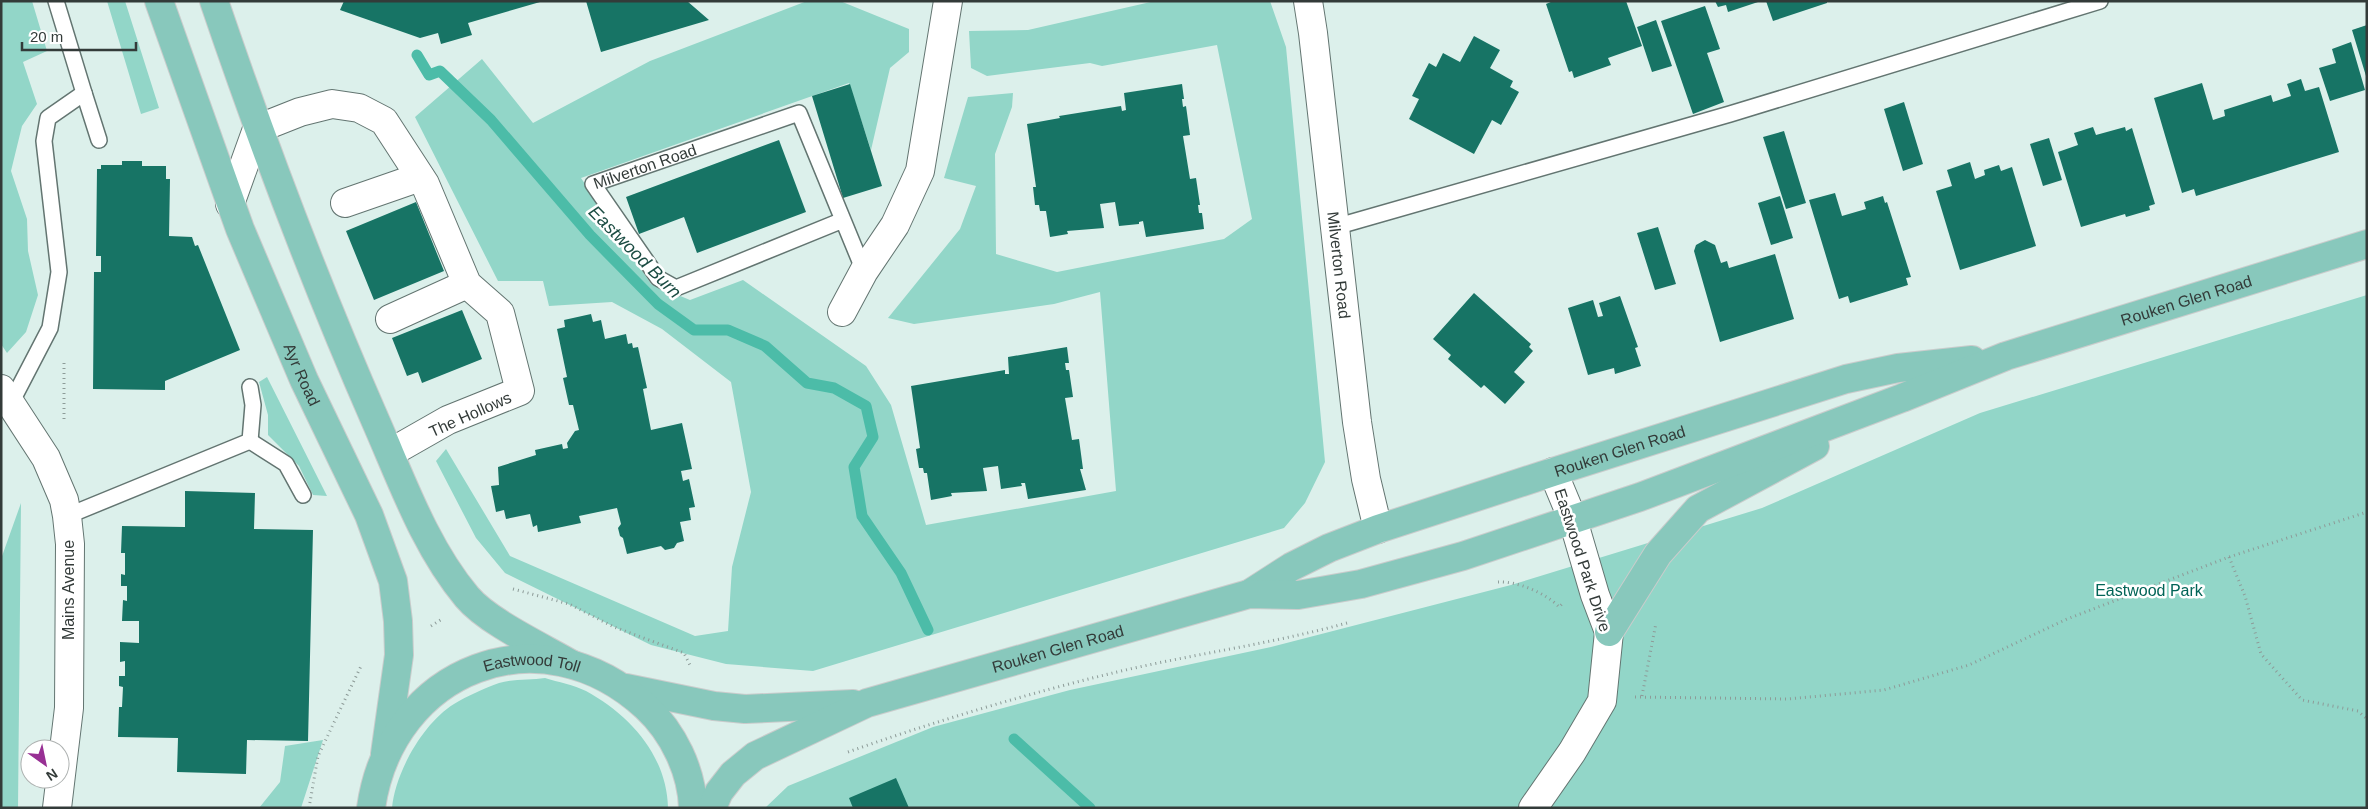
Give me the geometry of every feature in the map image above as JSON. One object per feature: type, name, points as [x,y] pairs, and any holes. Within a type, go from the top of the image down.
[{"type":"main road","name":"Ayr Road","points":[[158,1],[230,204],[304,380],[369,515],[393,581],[398,621],[399,655],[385,754]]},
{"type":"main road","points":[[214,1],[257,129],[305,256],[390,453],[441,560],[468,598],[490,616],[571,664]]},
{"type":"main road","name":"Rouken Glen Road","points":[[1249,594],[1298,595],[1361,584],[1463,556],[1573,520],[1902,398],[2006,356],[2367,244]]},
{"type":"main road","name":"Rouken Glen Road","points":[[712,808],[719,792],[733,774],[755,756],[867,703],[1249,594],[1329,548],[1378,529],[1846,379],[1898,368],[2006,356]]},
{"type":"main road","points":[[1609,632],[1658,554],[1698,509],[1902,398]]},
{"type":"main road","name":"Eastwood Toll","points":[[371,808],[374,784],[385,754],[411,713],[429,696],[451,681],[475,670],[504,661],[549,660],[571,664],[608,677],[626,688],[657,717],[670,735],[683,762],[693,808]]},
{"type":"main road","name":"Rouken Glen Road","points":[[626,688],[714,706],[745,709],[867,703]]},
{"type":"street","points":[[842,312],[864,271],[895,225],[920,171],[948,1]]},
{"type":"street","name":"Milverton Road","points":[[1308,1],[1357,422],[1366,479],[1378,529]]},
{"type":"street","name":"The Hollows","points":[[257,129],[300,112],[332,104],[359,108],[384,121],[420,177],[467,284],[500,313],[520,391],[448,420],[390,453]]},
{"type":"street","points":[[230,204],[257,129]]},
{"type":"street","points":[[345,203],[420,177]]},
{"type":"street","points":[[390,319],[467,284]]},
{"type":"street","name":"Mains Avenue","points":[[6,396],[56,478],[64,500],[67,516],[70,544],[69,708],[57,808]]},
{"type":"street","name":"Eastwood Park Drive","points":[[1533,808],[1572,752],[1602,701],[1609,632],[1591,581],[1573,520],[1553,472]]},
{"type":"lane","points":[[56,1],[100,140]]},
{"type":"lane","points":[[1335,227],[1730,114],[2100,1]]},
{"type":"lane","points":[[6,396],[50,328],[59,272],[44,142],[48,118],[84,94]]},
{"type":"lane","name":"Milverton Road","points":[[843,220],[676,288],[658,278],[593,184],[799,113],[864,271]]},
{"type":"lane","points":[[250,386],[253,405],[250,441]]},
{"type":"lane","points":[[250,441],[286,464],[303,495]]},
{"type":"lane","points":[[67,516],[250,441]]},
{"type":"path","points":[[50,328],[64,343],[64,431]]},
{"type":"path","points":[[1602,701],[1642,696],[1788,700],[1884,690],[1969,665],[2067,620],[2228,557],[2367,512]]},
{"type":"path","points":[[2228,557],[2245,596],[2261,654],[2302,700],[2358,711],[2367,719]]},
{"type":"path","points":[[1491,584],[1500,582],[1526,587],[1553,601],[1559,607],[1591,581]]},
{"type":"path","points":[[844,754],[1047,691],[1117,672],[1308,634],[1356,621]]},
{"type":"green space","points":[[1,1],[32,1],[47,51],[23,62],[37,104],[22,126],[11,171],[27,219],[28,251],[38,295],[26,332],[7,353],[1,344]]},
{"type":"green space","points":[[107,1],[125,1],[159,108],[141,114]]},
{"type":"green space","points":[[807,1],[840,1],[909,29],[909,52],[890,68],[871,150],[849,83],[581,178],[651,284],[690,300],[743,280],[866,366],[891,405],[926,525],[1116,491],[1100,292],[1054,304],[914,324],[888,318],[960,229],[976,186],[944,178],[968,97],[1013,93],[1012,107],[995,154],[996,254],[1057,272],[1224,239],[1252,219],[1217,45],[1102,66],[1090,63],[987,76],[971,68],[969,31],[1028,30],[1155,1],[1270,1],[1286,47],[1325,462],[1305,503],[1284,528],[813,671],[726,664],[651,645],[505,573],[476,538],[436,461],[446,449],[510,556],[695,636],[728,631],[732,567],[751,492],[731,382],[662,329],[612,302],[549,306],[543,281],[498,281],[415,117],[482,59],[533,123],[650,61]]},
{"type":"green space","name":"Eastwood Park","points":[[2367,295],[2367,808],[765,808],[788,786],[933,727],[1070,690],[1271,647],[1511,585],[1762,508],[1980,413]]},
{"type":"green space","points":[[267,377],[327,496],[313,495],[299,466],[268,435],[268,415],[259,382]]},
{"type":"green space","points":[[21,503],[18,808],[1,808],[1,559]]},
{"type":"green space","points":[[545,678],[586,691],[617,712],[631,725],[653,754],[661,771],[666,789],[668,808],[392,808],[394,794],[412,750],[432,723],[443,712],[465,698],[499,683]]},
{"type":"green space","points":[[323,740],[301,808],[259,808],[280,782],[285,746]]},
{"type":"building","points":[[344,1],[540,2],[468,23],[472,35],[441,44],[438,33],[420,38],[340,10]]},
{"type":"building","points":[[586,1],[687,1],[709,20],[601,52]]},
{"type":"building","points":[[1553,1],[1626,1],[1642,46],[1608,58],[1611,65],[1574,78],[1572,71],[1569,72],[1546,4]]},
{"type":"building","points":[[1715,1],[1758,2],[1728,12],[1726,5],[1718,7]]},
{"type":"building","points":[[1766,1],[1827,1],[1827,3],[1773,21]]},
{"type":"building","points":[[1705,6],[1720,49],[1707,53],[1724,102],[1693,114],[1661,21]]},
{"type":"building","points":[[1656,20],[1672,66],[1652,72],[1637,27]]},
{"type":"building","points":[[2367,25],[2367,76],[2366,76],[2352,30]]},
{"type":"building","points":[[1474,36],[1500,50],[1490,68],[1513,81],[1510,87],[1519,92],[1501,125],[1492,120],[1474,154],[1409,119],[1419,99],[1412,96],[1429,63],[1436,67],[1443,53],[1460,62]]},
{"type":"building","points":[[2351,42],[2365,90],[2330,101],[2319,68],[2336,63],[2332,49]]},
{"type":"building","points":[[2301,79],[2305,91],[2319,87],[2339,152],[2196,196],[2194,189],[2182,193],[2154,98],[2202,83],[2213,120],[2225,116],[2224,110],[2271,95],[2273,102],[2291,96],[2287,84]]},
{"type":"building","points":[[850,84],[882,186],[843,198],[812,96]]},
{"type":"building","points":[[1182,84],[1183,107],[1186,106],[1190,135],[1183,136],[1190,179],[1196,178],[1200,205],[1198,205],[1199,213],[1202,213],[1204,229],[1146,237],[1143,221],[1139,222],[1139,224],[1119,226],[1115,202],[1100,204],[1104,228],[1067,231],[1068,234],[1050,237],[1046,211],[1040,211],[1039,205],[1035,205],[1033,187],[1036,187],[1027,124],[1060,118],[1059,116],[1121,106],[1122,111],[1126,110],[1124,93]]},
{"type":"building","points":[[1904,102],[1923,164],[1903,171],[1884,109]]},
{"type":"building","points":[[2093,127],[2096,135],[2125,127],[2126,131],[2132,128],[2155,204],[2149,206],[2150,210],[2126,217],[2125,214],[2081,227],[2058,152],[2078,145],[2074,133]]},
{"type":"building","points":[[1784,131],[1806,203],[1786,209],[1763,137]]},
{"type":"building","points":[[2049,138],[2062,180],[2043,186],[2030,144]]},
{"type":"building","points":[[779,140],[806,212],[697,253],[684,217],[639,234],[626,197]]},
{"type":"building","points":[[122,161],[142,161],[142,166],[166,166],[166,179],[170,179],[169,236],[192,237],[195,246],[198,245],[240,350],[165,381],[165,390],[93,389],[94,272],[101,272],[101,256],[96,256],[97,169],[101,169],[101,165],[122,165]]},
{"type":"building","points":[[1970,162],[1975,179],[1985,175],[1984,170],[1999,165],[2001,171],[2012,167],[2036,246],[1960,270],[1936,191],[1952,186],[1947,170]]},
{"type":"building","points":[[1835,193],[1842,216],[1866,209],[1864,202],[1883,196],[1885,203],[1887,202],[1911,277],[1906,278],[1908,285],[1850,303],[1848,296],[1839,299],[1809,200]]},
{"type":"building","points":[[1780,196],[1793,238],[1771,245],[1758,203]]},
{"type":"building","points":[[416,202],[444,271],[374,300],[346,231]]},
{"type":"building","points":[[1658,227],[1676,284],[1655,290],[1637,233]]},
{"type":"building","points":[[1705,240],[1715,245],[1721,263],[1727,261],[1729,268],[1775,254],[1794,319],[1720,342],[1694,251],[1696,245]]},
{"type":"building","points":[[1474,293],[1531,344],[1529,347],[1533,351],[1514,372],[1525,382],[1505,404],[1484,385],[1481,388],[1448,359],[1451,355],[1433,339]]},
{"type":"building","points":[[1620,296],[1638,347],[1635,348],[1641,366],[1615,374],[1614,368],[1588,375],[1568,308],[1593,300],[1598,317],[1603,316],[1599,303]]},
{"type":"building","points":[[462,310],[482,359],[422,383],[418,372],[407,376],[392,338]]},
{"type":"building","points":[[591,314],[593,322],[601,320],[605,339],[626,334],[628,344],[632,343],[633,348],[638,347],[647,388],[643,389],[651,430],[682,423],[692,469],[681,471],[683,481],[689,479],[695,507],[689,508],[691,520],[680,522],[684,541],[677,543],[674,548],[665,550],[661,546],[627,554],[618,528],[621,524],[617,508],[579,516],[581,523],[538,532],[537,525],[533,527],[530,514],[506,519],[504,510],[496,512],[491,486],[499,485],[498,467],[536,455],[535,450],[562,444],[563,449],[568,448],[567,443],[575,431],[579,430],[573,405],[569,405],[563,378],[567,377],[557,329],[565,327],[564,320]]},
{"type":"building","points":[[1067,347],[1069,363],[1065,363],[1066,370],[1069,370],[1073,397],[1065,398],[1072,440],[1079,439],[1083,469],[1080,469],[1086,490],[1028,499],[1025,483],[1021,483],[1022,486],[1001,489],[998,466],[983,468],[987,491],[951,493],[952,496],[931,500],[927,473],[924,473],[923,468],[919,468],[916,449],[920,448],[911,386],[1005,370],[1005,374],[1009,374],[1008,357]]},
{"type":"building","points":[[185,491],[255,493],[254,529],[313,530],[308,741],[247,740],[246,774],[177,772],[178,738],[118,737],[119,707],[122,707],[123,687],[119,686],[119,676],[125,676],[125,661],[120,662],[120,642],[139,643],[139,621],[122,621],[123,600],[127,601],[127,586],[121,586],[121,574],[125,575],[125,553],[121,553],[122,526],[185,527]]},
{"type":"building","points":[[896,778],[909,808],[853,808],[849,798]]},
{"type":"waterway","name":"Eastwood Burn","points":[[417,55],[429,75],[440,71],[491,120],[590,235],[658,304],[694,330],[728,330],[765,346],[807,383],[834,388],[866,406],[873,437],[854,467],[862,516],[901,573],[928,630]]},
{"type":"waterway","name":"Eastwood Burn","points":[[1014,739],[1090,808]]}]
